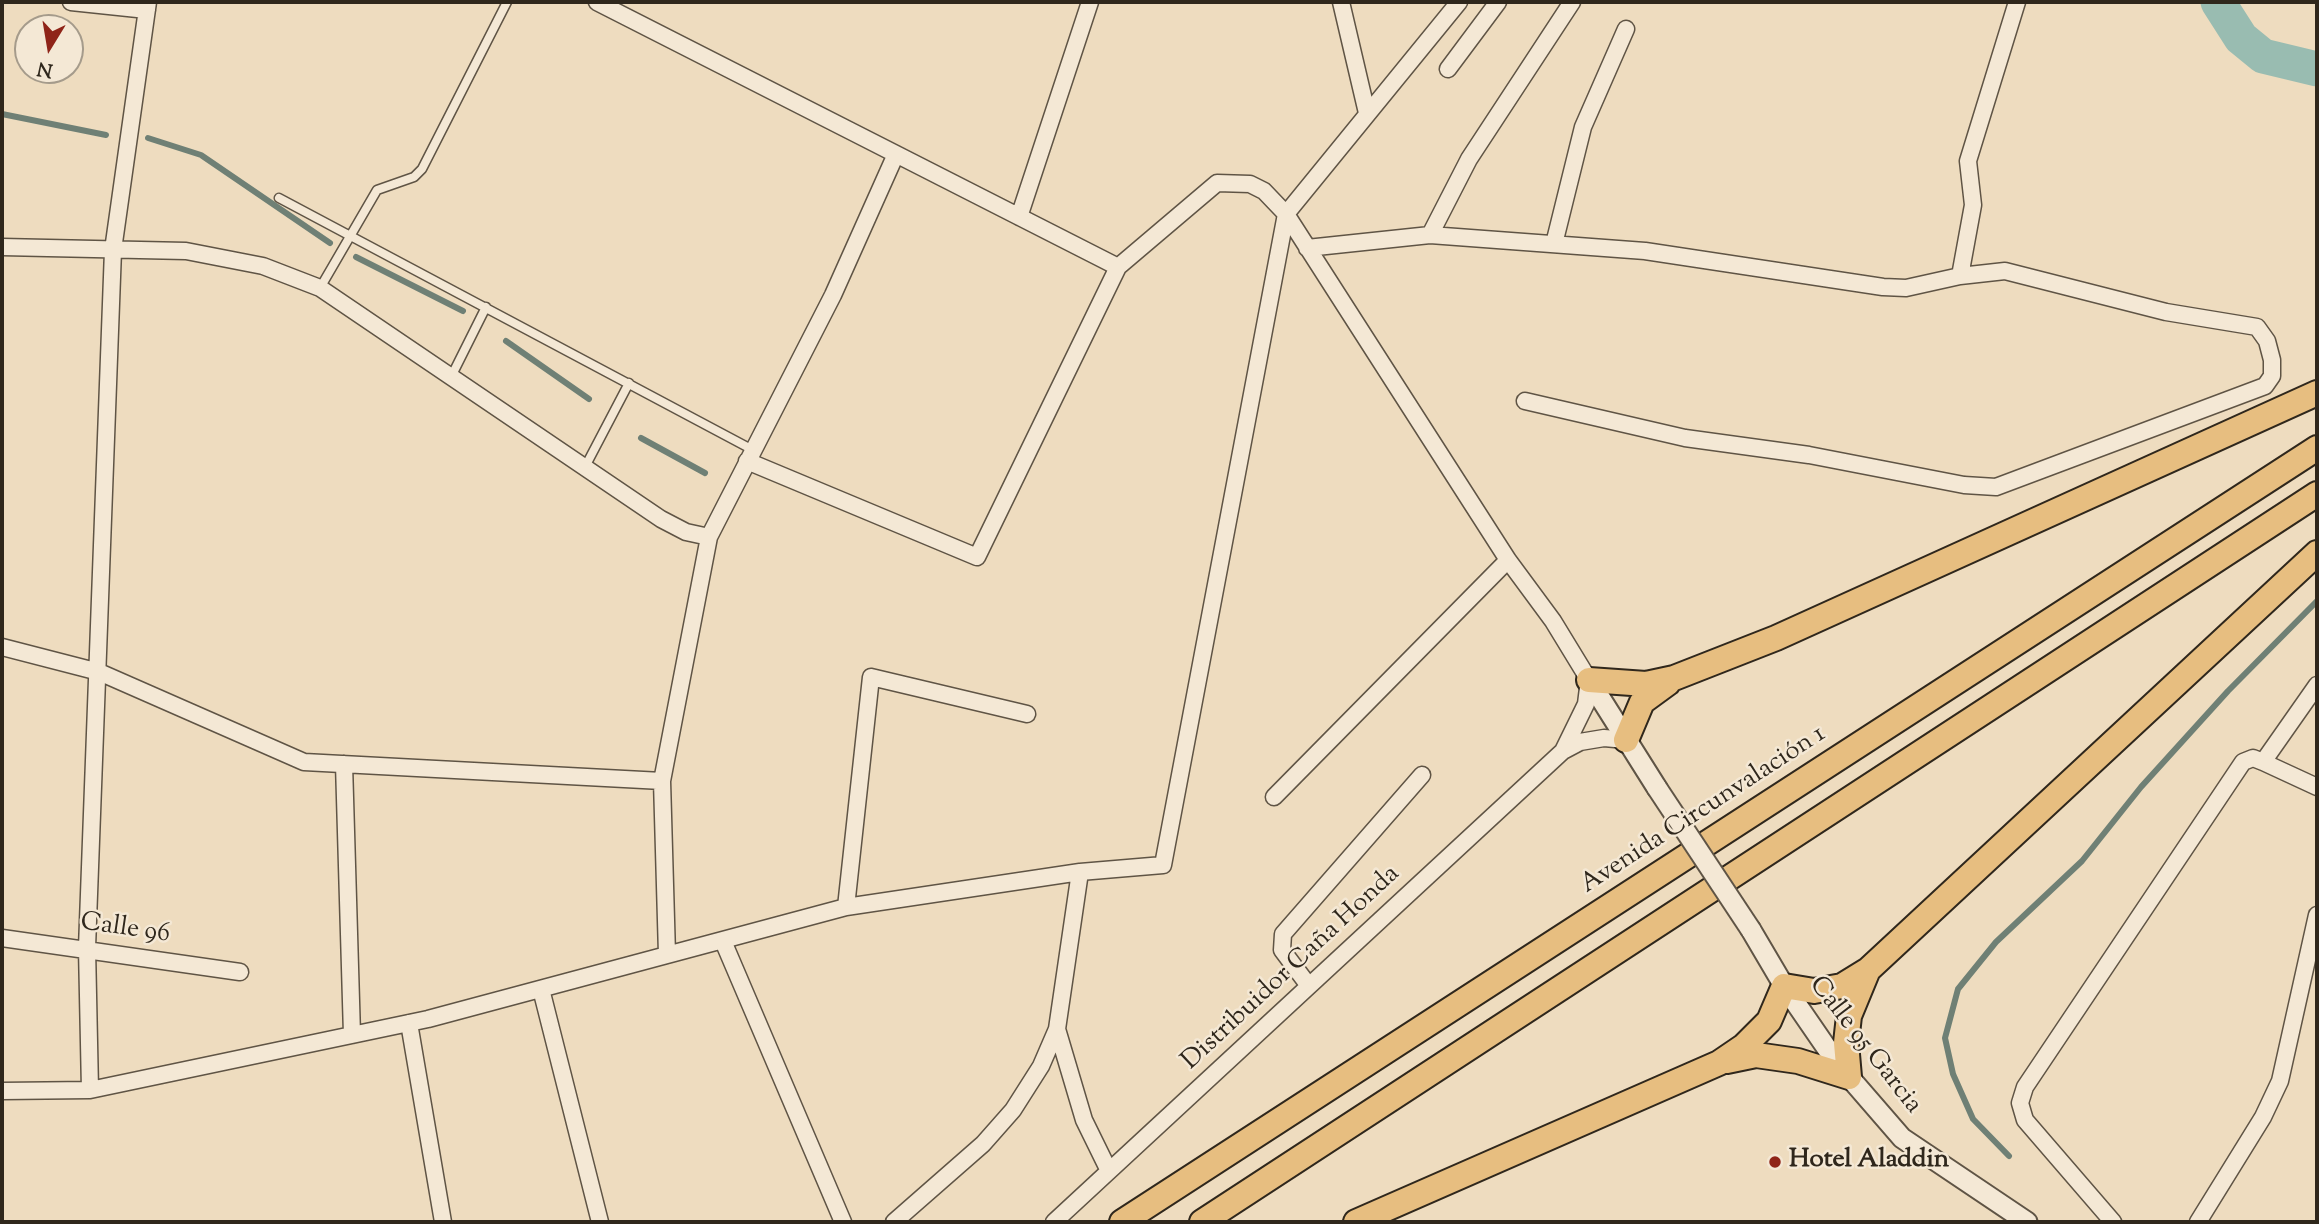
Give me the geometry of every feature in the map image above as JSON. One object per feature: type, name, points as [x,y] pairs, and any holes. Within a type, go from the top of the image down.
[{"type":"main road","points":[[1589,680],[1646,684],[1674,678],[1776,638],[2317,393]]},
{"type":"main road","name":"Avenida Circunvalación 1","points":[[1122,1222],[2317,448]]},
{"type":"main road","points":[[1202,1222],[2317,494]]},
{"type":"main road","points":[[1356,1222],[1719,1063],[1744,1046],[1769,1021],[1784,986],[1814,991],[1842,986],[1868,970],[2317,553]]},
{"type":"main road","points":[[1626,740],[1642,702],[1674,678]]},
{"type":"main road","points":[[1719,1063],[1756,1055],[1798,1061],[1849,1077],[1846,1042],[1849,1016],[1868,970]]},
{"type":"street","points":[[71,2],[148,6],[113,250],[87,948],[90,1090]]},
{"type":"street","points":[[597,2],[1118,267]]},
{"type":"street","points":[[1019,217],[1090,2]]},
{"type":"street","points":[[1341,2],[1367,113]]},
{"type":"street","points":[[2,1091],[90,1090],[409,1023],[846,907],[1080,872],[1163,864],[1286,214],[1459,2]]},
{"type":"street","points":[[1448,69],[1498,2]]},
{"type":"street","points":[[1430,235],[1469,159],[1572,2]]},
{"type":"street","points":[[1960,276],[1973,205],[1968,161],[2017,2]]},
{"type":"street","points":[[1554,244],[1583,127],[1626,29]]},
{"type":"street","points":[[667,955],[662,781],[709,537],[833,295],[896,154]]},
{"type":"street","points":[[750,456],[977,557],[1118,267],[1217,183],[1241,182],[1258,187],[1286,214],[1508,560],[1553,621],[1589,680]]},
{"type":"street","points":[[1307,248],[1430,235],[1671,255],[1882,287],[1906,288],[1960,276],[2005,271],[2166,312],[2257,327],[2267,341],[2273,360],[2272,376],[2265,386],[1996,487],[1964,485],[1809,455],[1685,438],[1525,401]]},
{"type":"street","points":[[2,247],[186,251],[263,266],[320,288],[661,519],[686,532],[709,537]]},
{"type":"street","points":[[1274,797],[1508,560]]},
{"type":"street","points":[[2,647],[99,673],[304,762],[662,781]]},
{"type":"street","points":[[846,907],[871,677],[1027,714]]},
{"type":"street","name":"Calle 95 Garcia","points":[[1589,680],[1751,930],[1784,986],[1849,1077],[1902,1138],[2026,1222]]},
{"type":"street","name":"Distribuidor Caña Honda","points":[[1563,751],[1586,704],[1589,680]]},
{"type":"street","points":[[2263,762],[2317,685]]},
{"type":"street","name":"Distribuidor Caña Honda","points":[[1054,1222],[1563,751],[1580,742],[1604,738],[1626,740]]},
{"type":"street","points":[[2113,1222],[2025,1120],[2022,1094],[2243,762],[2253,758],[2317,787]]},
{"type":"street","points":[[344,764],[352,1035]]},
{"type":"street","points":[[1309,986],[1282,950],[1283,934],[1422,775]]},
{"type":"street","points":[[894,1222],[956,1170],[1013,1110],[1041,1066],[1057,1029],[1080,872]]},
{"type":"street","points":[[2198,1222],[2263,1117],[2280,1081],[2317,915]]},
{"type":"street","name":"Calle 96","points":[[2,938],[87,948],[240,972]]},
{"type":"street","points":[[723,941],[843,1222]]},
{"type":"street","points":[[541,989],[600,1222]]},
{"type":"street","points":[[409,1023],[443,1222]]},
{"type":"street","points":[[1057,1029],[1084,1120],[1109,1171]]},
{"type":"lane","points":[[320,288],[377,190],[414,177],[422,169],[507,2]]},
{"type":"lane","points":[[279,198],[348,237],[629,383],[750,456]]},
{"type":"lane","points":[[452,377],[486,307]]},
{"type":"lane","points":[[585,467],[629,383]]},
{"type":"waterway","points":[[2218,2],[2241,38],[2263,56],[2317,69]]},
{"type":"waterway","points":[[2222,2],[2268,49],[2292,64],[2317,66]]},
{"type":"waterway","points":[[2,114],[106,135]]},
{"type":"waterway","points":[[148,138],[201,155],[330,243]]},
{"type":"waterway","points":[[356,257],[463,311]]},
{"type":"waterway","points":[[506,341],[589,399]]},
{"type":"waterway","points":[[641,438],[705,473]]},
{"type":"waterway","points":[[2009,1156],[1973,1119],[1953,1074],[1945,1038],[1958,989],[1996,942],[2082,861],[2141,787],[2228,691],[2317,601]]},
{"type":"place","name":"Hotel Aladdin","points":[[1775,1162]]}]
